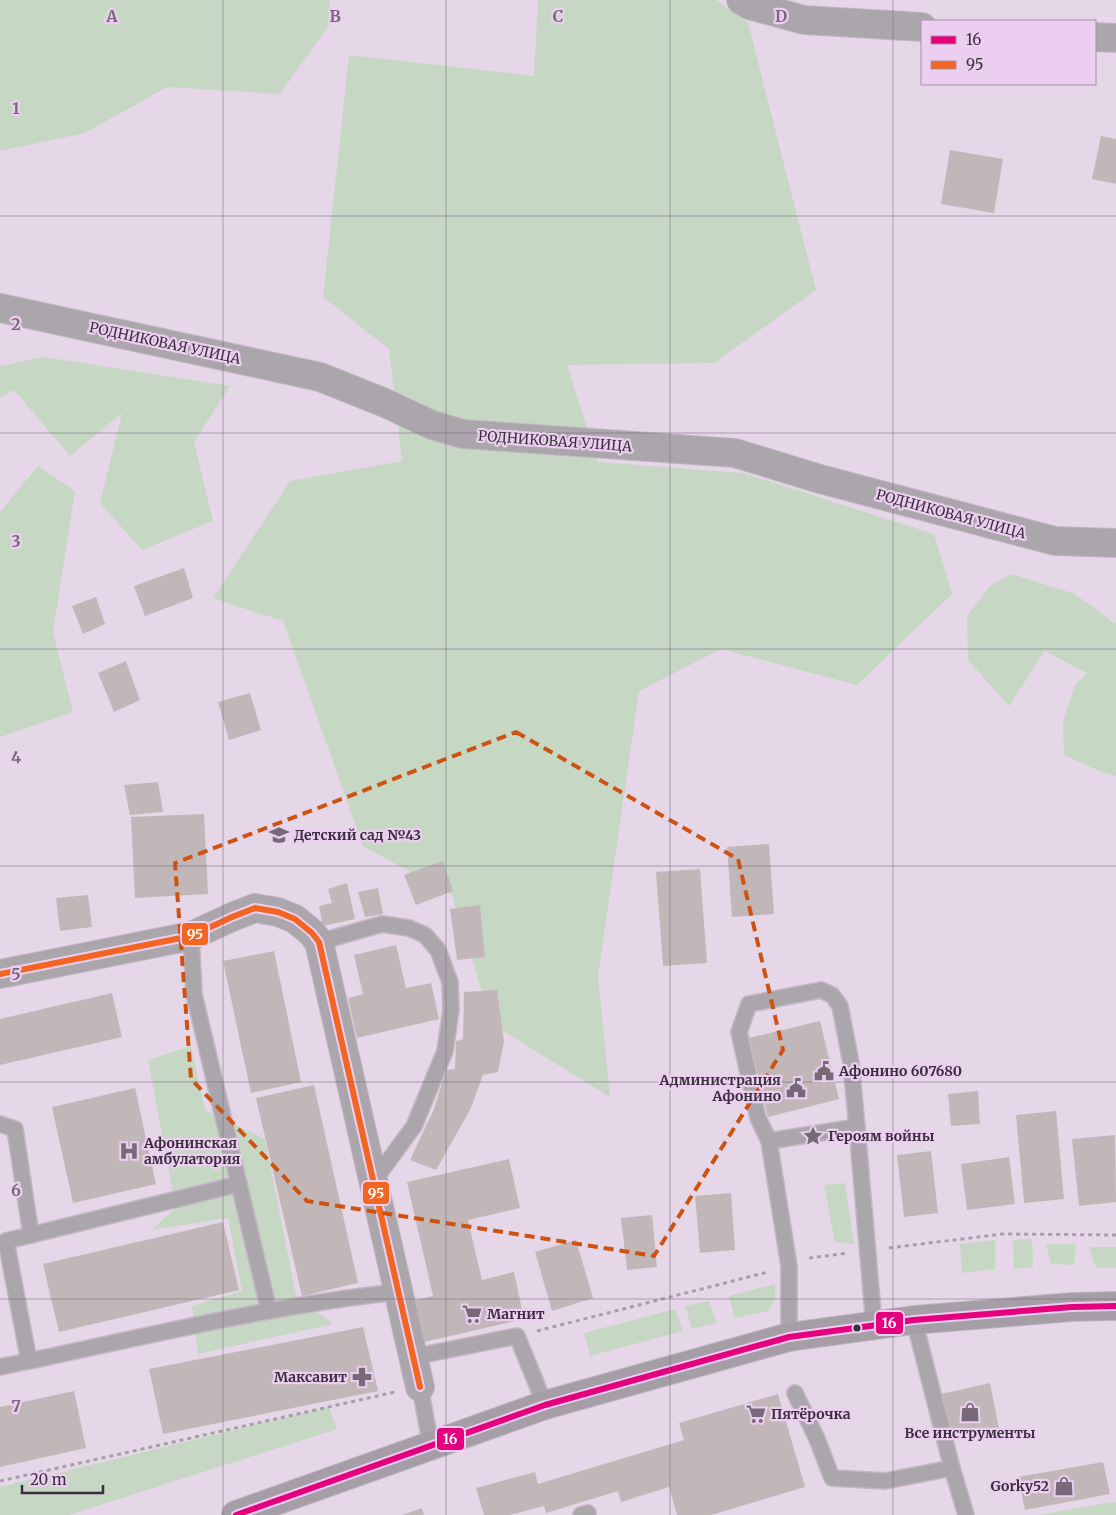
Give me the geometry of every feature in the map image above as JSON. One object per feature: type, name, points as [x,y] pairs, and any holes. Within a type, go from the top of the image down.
[{"type":"main road","points":[[238,1515],[545,1405],[789,1337],[914,1320],[1072,1307],[1116,1306]]},
{"type":"street","points":[[741,0],[748,5],[804,20],[921,27]]},
{"type":"street","points":[[1096,37],[1116,38]]},
{"type":"street","name":"РОДНИКОВАЯ УЛИЦА","points":[[0,308],[320,377],[385,403],[432,425],[463,434],[735,453],[820,480],[1055,541],[1116,543]]},
{"type":"street","points":[[0,974],[191,936],[255,908],[278,912],[295,919],[315,938],[420,1387]]},
{"type":"lane","points":[[315,938],[382,924],[409,928],[425,935],[438,950],[450,982],[451,1010],[445,1051],[414,1126],[373,1182]]},
{"type":"lane","points":[[191,936],[194,994],[269,1311]]},
{"type":"lane","points":[[789,1337],[789,1266],[769,1141],[758,1118],[739,1032],[750,1004],[821,990],[832,995],[840,1006],[851,1062],[874,1326]]},
{"type":"lane","points":[[0,1124],[15,1129],[31,1235]]},
{"type":"lane","points":[[769,1141],[857,1128]]},
{"type":"lane","points":[[29,1361],[6,1241],[239,1184]]},
{"type":"lane","points":[[0,1367],[269,1311],[357,1296],[398,1292]]},
{"type":"lane","points":[[914,1320],[966,1515]]},
{"type":"lane","points":[[413,1357],[517,1336],[545,1405]]},
{"type":"lane","points":[[420,1387],[431,1446]]},
{"type":"lane","points":[[795,1393],[817,1439],[832,1478],[885,1481],[952,1468]]},
{"type":"path","points":[[517,1336],[789,1266],[806,1258],[1002,1234],[1116,1235]]},
{"type":"path","points":[[0,1481],[420,1387]]},
{"type":"highlighted area","points":[[516,732],[738,859],[783,1050],[654,1256],[307,1201],[191,1079],[175,863]]},
{"type":"green space","points":[[0,0],[329,0],[333,20],[280,94],[167,87],[85,133],[0,151]]},
{"type":"green space","points":[[538,0],[716,0],[748,23],[816,290],[714,363],[567,365],[598,462],[743,473],[934,534],[952,594],[857,685],[721,649],[639,691],[598,976],[610,1097],[492,1024],[452,895],[363,846],[283,621],[213,598],[290,481],[402,461],[389,349],[323,297],[349,55],[534,76]]},
{"type":"green space","points":[[44,357],[230,386],[194,442],[213,521],[142,550],[100,503],[122,413],[70,456],[14,390],[0,398],[0,366]]},
{"type":"green space","points":[[38,466],[75,491],[53,632],[73,712],[0,737],[0,512]]},
{"type":"green space","points":[[1011,574],[1075,594],[1116,623],[1116,776],[1097,770],[1064,755],[1063,722],[1075,685],[1087,673],[1045,651],[1009,706],[968,660],[967,616],[990,586]]},
{"type":"green space","points":[[191,1046],[205,1110],[265,1139],[296,1295],[333,1324],[198,1354],[192,1306],[242,1291],[228,1218],[151,1230],[176,1208],[148,1060]]},
{"type":"green space","points":[[845,1183],[854,1244],[835,1242],[824,1185]]},
{"type":"green space","points":[[1032,1238],[1033,1267],[1014,1269],[1013,1240]]},
{"type":"green space","points":[[995,1240],[995,1269],[962,1273],[960,1244]]},
{"type":"green space","points":[[1046,1244],[1076,1244],[1074,1265],[1051,1264]]},
{"type":"green space","points":[[1089,1247],[1116,1247],[1116,1268],[1096,1268]]},
{"type":"green space","points":[[775,1284],[775,1300],[768,1311],[735,1318],[729,1296]]},
{"type":"green space","points":[[709,1301],[717,1323],[692,1329],[685,1306]]},
{"type":"green space","points":[[675,1309],[683,1331],[590,1356],[584,1333]]},
{"type":"green space","points":[[329,1407],[337,1429],[69,1515],[0,1515],[0,1487]]},
{"type":"green space","points":[[1116,1503],[1116,1515],[1039,1515]]},
{"type":"building","points":[[1101,136],[1116,139],[1116,184],[1092,179]]},
{"type":"building","points":[[950,150],[1003,159],[994,213],[941,204]]},
{"type":"building","points":[[184,568],[193,598],[145,616],[134,586]]},
{"type":"building","points":[[96,597],[105,624],[83,634],[72,606]]},
{"type":"building","points":[[126,661],[140,700],[114,712],[98,673]]},
{"type":"building","points":[[250,693],[261,730],[229,740],[218,702]]},
{"type":"building","points":[[158,782],[163,812],[130,815],[124,785]]},
{"type":"building","points":[[204,814],[208,894],[135,898],[131,817]]},
{"type":"building","points":[[769,844],[774,914],[732,917],[727,847]]},
{"type":"building","points":[[443,861],[453,891],[416,905],[404,875]]},
{"type":"building","points":[[700,869],[707,963],[663,966],[656,872]]},
{"type":"building","points":[[347,883],[355,919],[323,926],[319,906],[332,903],[328,889]]},
{"type":"building","points":[[378,888],[383,914],[365,917],[358,892]]},
{"type":"building","points":[[88,895],[92,927],[60,931],[56,898]]},
{"type":"building","points":[[480,905],[485,957],[457,960],[450,909]]},
{"type":"building","points":[[396,945],[406,988],[431,983],[439,1019],[357,1038],[348,998],[363,994],[354,955]]},
{"type":"building","points":[[274,951],[301,1082],[251,1093],[223,961]]},
{"type":"building","points":[[497,990],[504,1041],[498,1072],[483,1075],[470,1110],[436,1170],[410,1160],[434,1109],[446,1070],[455,1069],[456,1041],[463,1039],[464,992]]},
{"type":"building","points":[[112,993],[122,1037],[0,1065],[0,1019]]},
{"type":"building","points":[[820,1021],[839,1099],[768,1117],[749,1038]]},
{"type":"building","points":[[314,1085],[358,1283],[302,1296],[256,1098]]},
{"type":"building","name":"Афонинская амбулатория","points":[[135,1088],[156,1184],[73,1203],[52,1107]]},
{"type":"building","points":[[978,1091],[980,1124],[951,1126],[948,1094]]},
{"type":"building","points":[[1056,1111],[1064,1199],[1024,1203],[1016,1115]]},
{"type":"building","points":[[1115,1135],[1116,1202],[1079,1206],[1072,1139]]},
{"type":"building","points":[[931,1151],[938,1213],[904,1217],[897,1155]]},
{"type":"building","points":[[1009,1157],[1015,1204],[967,1210],[961,1164]]},
{"type":"building","points":[[509,1159],[520,1208],[468,1220],[482,1280],[514,1272],[524,1319],[420,1343],[411,1301],[433,1296],[407,1182]]},
{"type":"building","points":[[731,1193],[735,1250],[700,1253],[695,1196]]},
{"type":"building","points":[[652,1215],[657,1267],[627,1270],[621,1218]]},
{"type":"building","points":[[223,1222],[239,1290],[59,1332],[43,1264]]},
{"type":"building","points":[[576,1240],[593,1298],[552,1311],[535,1252]]},
{"type":"building","points":[[363,1327],[378,1391],[163,1434],[149,1369]]},
{"type":"building","name":"Все инструменты","points":[[990,1383],[999,1429],[951,1440],[941,1394]]},
{"type":"building","points":[[74,1391],[86,1448],[0,1467],[0,1407]]},
{"type":"building","points":[[778,1394],[805,1487],[711,1515],[677,1515],[669,1487],[621,1502],[618,1491],[546,1513],[544,1506],[510,1515],[484,1515],[476,1488],[535,1472],[538,1484],[684,1440],[679,1423]]},
{"type":"building","name":"Gorky52","points":[[1103,1462],[1110,1494],[1025,1510],[1018,1477]]},
{"type":"building","points":[[422,1508],[424,1515],[402,1515]]},
{"type":"transit line","name":"95","points":[[0,974],[191,936],[255,908],[278,912],[295,919],[312,933],[319,942],[420,1387]]},
{"type":"transit line","name":"16","points":[[236,1515],[545,1405],[789,1337],[914,1320],[1072,1307],[1116,1306]]},
{"type":"place","name":"Детский сад №43","points":[[279,835]]},
{"type":"place","name":"Афонино 607680","points":[[824,1071]]},
{"type":"place","name":"Администрация Афонино","points":[[796,1088]]},
{"type":"place","name":"Героям войны","points":[[813,1136]]},
{"type":"place","name":"Афонинская амбулатория","points":[[129,1151]]},
{"type":"place","name":"Магнит","points":[[472,1314]]},
{"type":"place","name":"Максавит","points":[[362,1377]]},
{"type":"place","name":"Все инструменты","points":[[970,1412]]},
{"type":"place","name":"Пятёрочка","points":[[756,1414]]},
{"type":"place","name":"Gorky52","points":[[1064,1486]]}]
